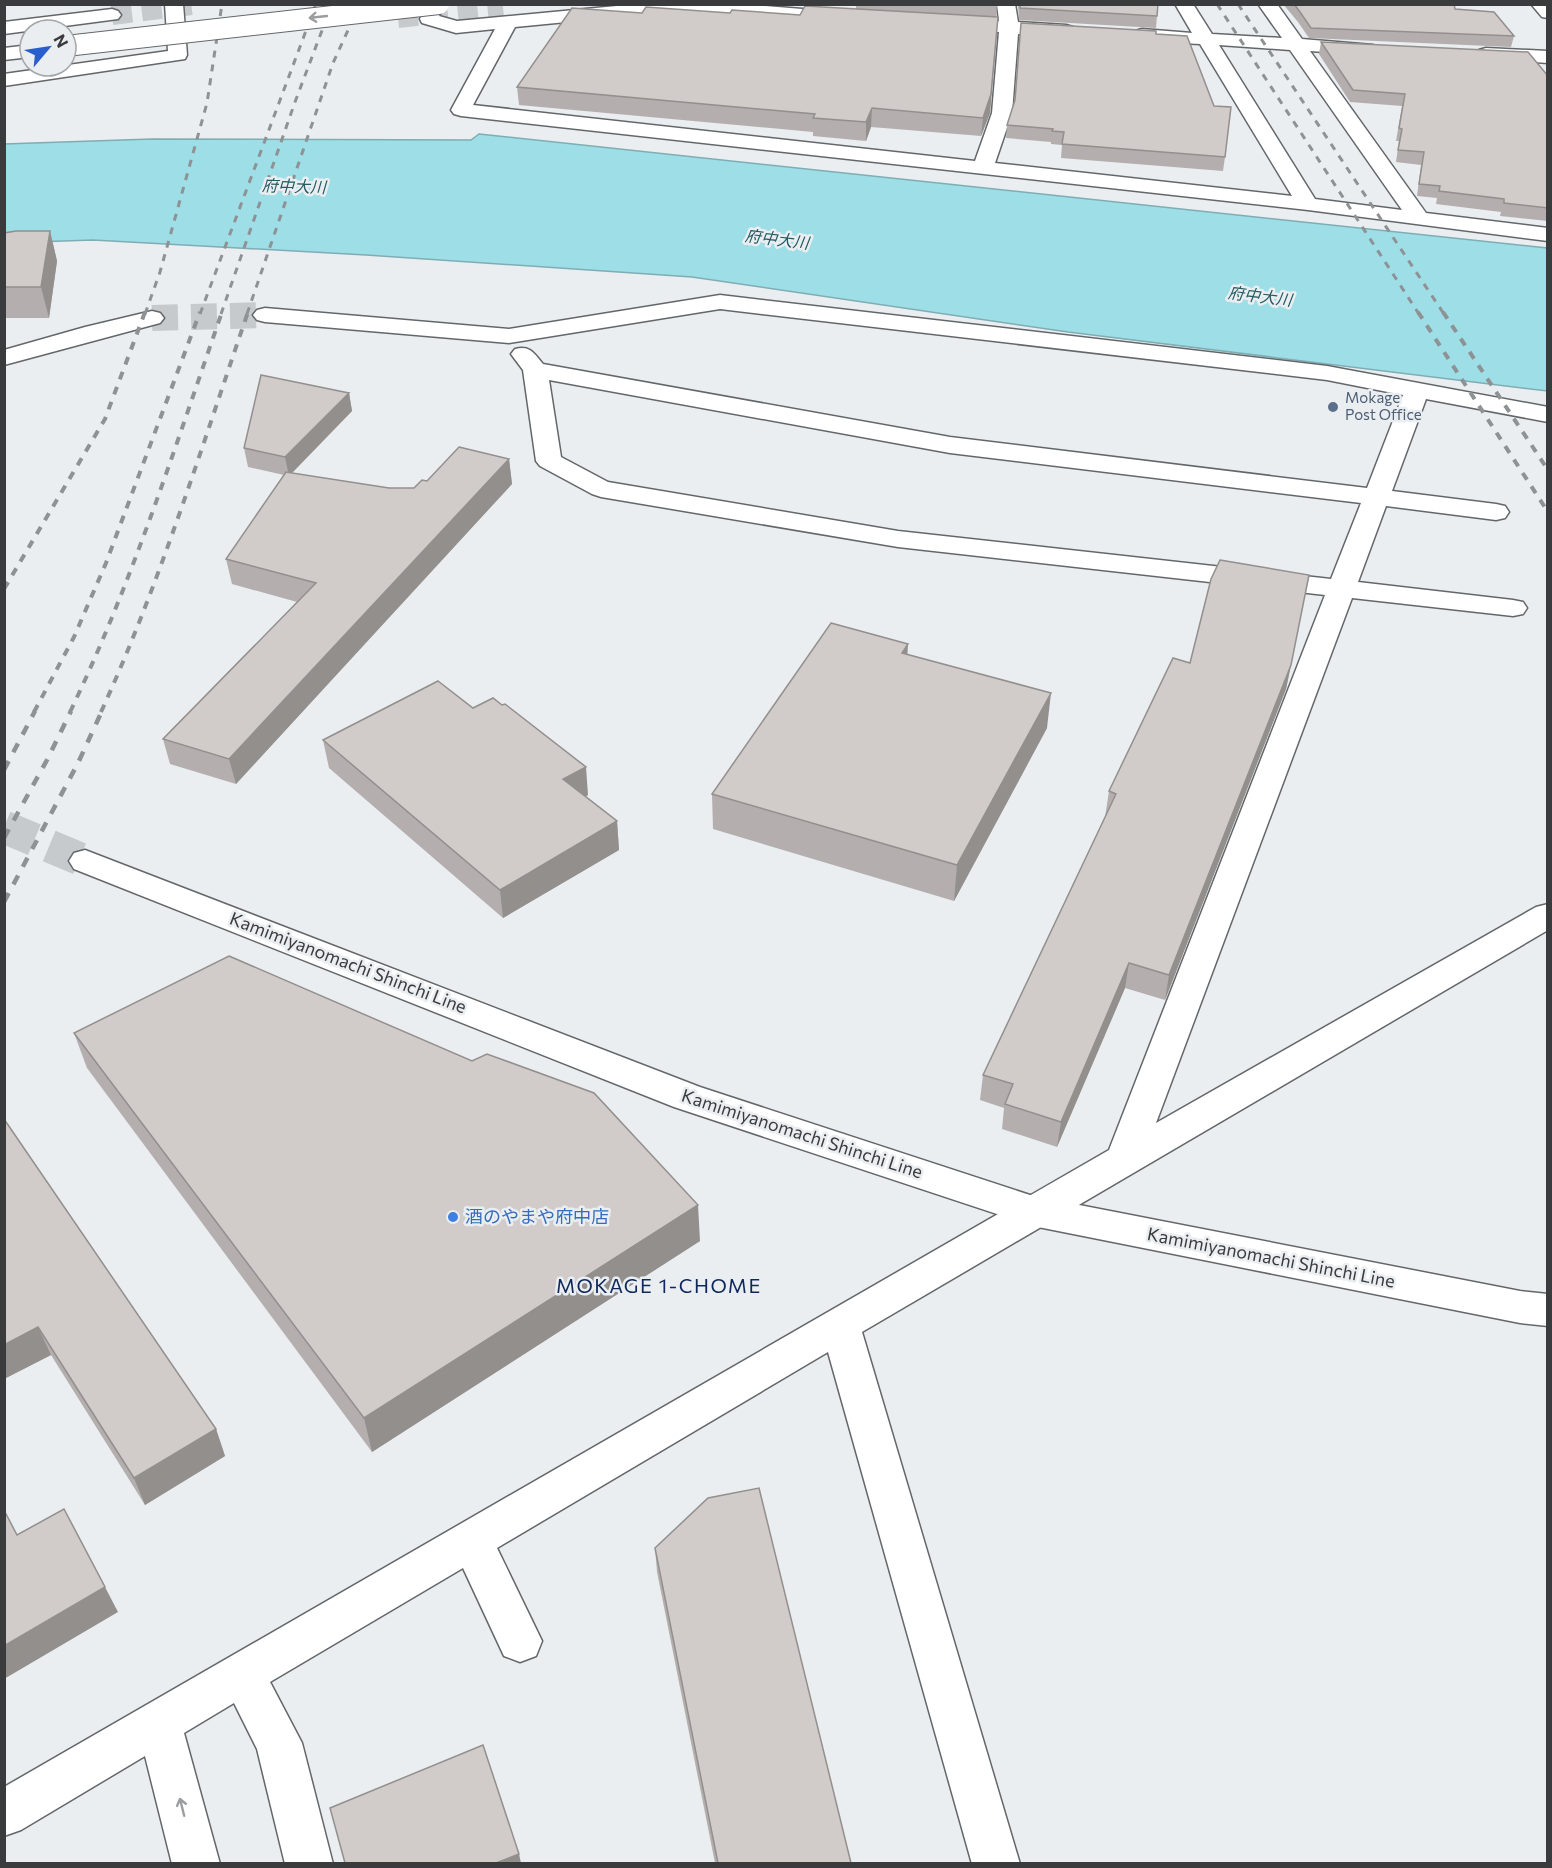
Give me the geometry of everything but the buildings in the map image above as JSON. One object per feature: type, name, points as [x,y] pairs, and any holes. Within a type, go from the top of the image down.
[{"type":"main road","points":[[4,15],[72,4]]},
{"type":"main road","points":[[4,80],[178,55],[174,4]]},
{"type":"main road","points":[[239,8],[274,4]]},
{"type":"main road","points":[[437,4],[429,19],[456,27],[506,15],[538,4]]},
{"type":"main road","points":[[78,45],[437,4]]},
{"type":"main road","points":[[506,15],[700,4]]},
{"type":"main road","points":[[982,169],[1002,113],[1010,28],[1006,4]]},
{"type":"main road","points":[[1184,4],[1308,204]]},
{"type":"main road","points":[[1267,4],[1419,218]]},
{"type":"main road","points":[[1540,4],[1548,13]]},
{"type":"main road","points":[[680,6],[868,18]]},
{"type":"main road","points":[[158,17],[193,14]]},
{"type":"main road","points":[[4,28],[112,15]]},
{"type":"main road","points":[[506,15],[461,110],[1308,204],[1548,235]]},
{"type":"main road","points":[[78,27],[135,20]]},
{"type":"main road","points":[[939,23],[1090,32]]},
{"type":"main road","points":[[1124,34],[1390,50]]},
{"type":"main road","points":[[78,54],[124,48]]},
{"type":"main road","points":[[1471,54],[1548,57]]},
{"type":"main road","points":[[265,315],[509,336],[720,302],[1328,373],[1548,415]]},
{"type":"main road","points":[[4,358],[93,332],[152,318]]},
{"type":"main road","points":[[509,336],[535,370],[549,461],[601,489],[898,539],[1261,582],[1341,588],[1513,608]]},
{"type":"main road","points":[[535,370],[950,445],[1496,513]]},
{"type":"main road","points":[[1123,1159],[1146,1104],[1374,498],[1417,390]]},
{"type":"main road","name":"Kamimiyanomachi Shinchi Line","points":[[86,861],[687,1097],[1033,1211],[1508,1305],[1548,1310]]},
{"type":"main road","points":[[4,1813],[1033,1211],[1548,915]]},
{"type":"main road","points":[[840,1325],[996,1863]]},
{"type":"main road","points":[[471,1540],[520,1641]]},
{"type":"main road","points":[[243,1674],[279,1743],[309,1863]]},
{"type":"main road","points":[[159,1723],[196,1863]]},
{"type":"water","name":"府中大川","points":[[479,134],[1547,248],[1547,391],[1068,332],[692,277],[366,255],[93,240],[5,243],[4,144],[152,139],[471,140]]},
{"type":"tunnel","points":[[112,15],[201,4]]},
{"type":"tunnel","points":[[398,18],[503,7]]},
{"type":"tunnel","points":[[152,318],[265,315]]},
{"type":"tunnel","points":[[4,827],[85,861]]},
{"type":"railway","points":[[145,314],[160,272],[207,103],[222,4]]},
{"type":"railway","points":[[200,314],[316,4]]},
{"type":"railway","points":[[221,314],[332,4]]},
{"type":"railway","points":[[247,314],[333,63],[360,4]]},
{"type":"railway","points":[[1217,4],[1419,314]]},
{"type":"railway","points":[[1238,4],[1444,314]]},
{"type":"railway","points":[[4,589],[105,419],[145,312]]},
{"type":"railway","points":[[34,712],[74,637],[106,563],[200,312]]},
{"type":"railway","points":[[70,712],[133,564],[222,312]]},
{"type":"railway","points":[[101,712],[161,564],[248,312]]},
{"type":"railway","points":[[1418,312],[1548,512]]},
{"type":"railway","points":[[1443,312],[1548,470]]},
{"type":"railway","points":[[4,770],[35,711]]},
{"type":"railway","points":[[4,838],[71,711]]},
{"type":"railway","points":[[4,902],[78,763],[102,711]]},
{"type":"place","name":"Mokage Post Office","points":[[1333,407]]},
{"type":"place","name":"酒のやまや府中店","points":[[453,1217]]},
{"type":"district","name":"MOKAGE 1-CHOME","points":[[659,1286]]}]
